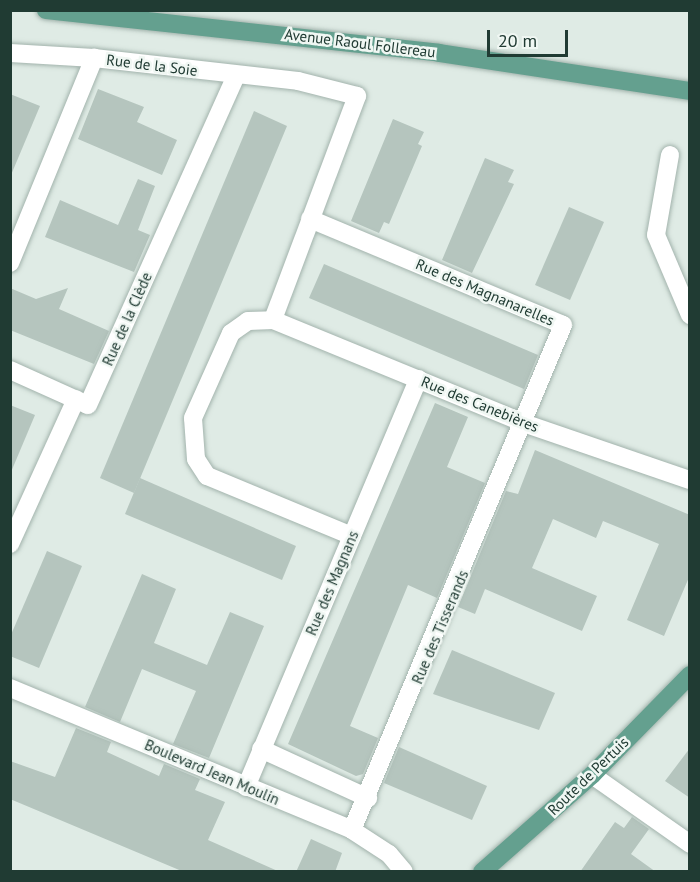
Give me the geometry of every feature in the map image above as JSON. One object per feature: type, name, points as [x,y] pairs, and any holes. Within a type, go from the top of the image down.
[{"type":"main road","name":"Avenue Raoul Follereau","points":[[46,10],[427,52],[601,75],[680,91],[690,98]]},
{"type":"main road","name":"Route de Pertuis","points":[[482,872],[592,775],[690,675]]},
{"type":"street","points":[[10,53],[94,58]]},
{"type":"street","name":"Rue de la Soie","points":[[10,263],[94,58],[236,76],[298,81],[357,96],[310,219]]},
{"type":"street","name":"Rue de la Clède","points":[[76,399],[88,405],[236,76]]},
{"type":"street","points":[[670,155],[656,235],[690,315]]},
{"type":"street","points":[[310,219],[273,320],[261,317],[231,333],[193,418],[196,459],[207,476],[352,536]]},
{"type":"street","name":"Rue des Magnanarelles","points":[[310,219],[563,325],[526,424]]},
{"type":"street","name":"Rue des Canebières","points":[[273,320],[526,424],[690,480]]},
{"type":"street","points":[[10,370],[76,399],[10,544]]},
{"type":"street","name":"Rue des Magnans","points":[[246,787],[418,379]]},
{"type":"street","name":"Rue des Tisserands","points":[[352,830],[368,798],[526,424]]},
{"type":"street","name":"Boulevard Jean Moulin","points":[[10,688],[352,830],[389,854],[405,872]]},
{"type":"street","points":[[261,749],[368,798]]},
{"type":"street","points":[[592,775],[690,844]]},
{"type":"building","points":[[98,89],[144,107],[137,122],[177,140],[162,175],[78,139]]},
{"type":"building","points":[[10,94],[40,106],[11,175],[10,175]]},
{"type":"building","points":[[254,111],[287,126],[134,493],[100,478]]},
{"type":"building","points":[[393,119],[424,132],[418,144],[422,146],[389,224],[384,222],[379,233],[351,221]]},
{"type":"building","points":[[485,158],[514,170],[508,182],[514,184],[472,273],[442,260]]},
{"type":"building","points":[[138,179],[155,186],[138,230],[150,235],[134,272],[45,237],[60,200],[118,225]]},
{"type":"building","points":[[569,207],[604,222],[570,300],[535,285]]},
{"type":"building","points":[[324,264],[538,355],[524,389],[309,298]]},
{"type":"building","points":[[10,288],[36,299],[68,288],[59,309],[109,331],[94,364],[10,330]]},
{"type":"building","points":[[435,403],[468,417],[447,467],[485,483],[437,598],[408,585],[350,726],[378,738],[363,774],[356,776],[288,744]]},
{"type":"building","points":[[10,405],[35,415],[11,472],[10,472]]},
{"type":"building","points":[[535,450],[690,515],[690,575],[664,636],[627,620],[659,544],[603,521],[596,538],[553,519],[532,568],[597,596],[582,631],[485,589],[475,614],[458,607],[506,491],[518,494]]},
{"type":"building","points":[[140,478],[296,546],[282,580],[125,514]]},
{"type":"building","points":[[47,551],[82,566],[39,668],[10,656],[10,637]]},
{"type":"building","points":[[142,574],[176,589],[154,643],[207,665],[230,612],[264,626],[209,758],[173,744],[196,691],[142,669],[120,722],[85,707]]},
{"type":"building","points":[[452,650],[555,693],[539,730],[433,694]]},
{"type":"building","points":[[76,728],[111,742],[107,752],[159,776],[164,764],[200,779],[195,790],[225,802],[208,840],[280,872],[184,872],[10,799],[10,761],[55,777]]},
{"type":"building","points":[[399,747],[487,786],[472,820],[384,783]]},
{"type":"building","points":[[690,748],[690,798],[665,781]]},
{"type":"building","points":[[632,817],[649,829],[631,854],[656,872],[580,872],[615,822],[624,828]]},
{"type":"building","points":[[311,839],[342,853],[335,872],[296,872]]}]
